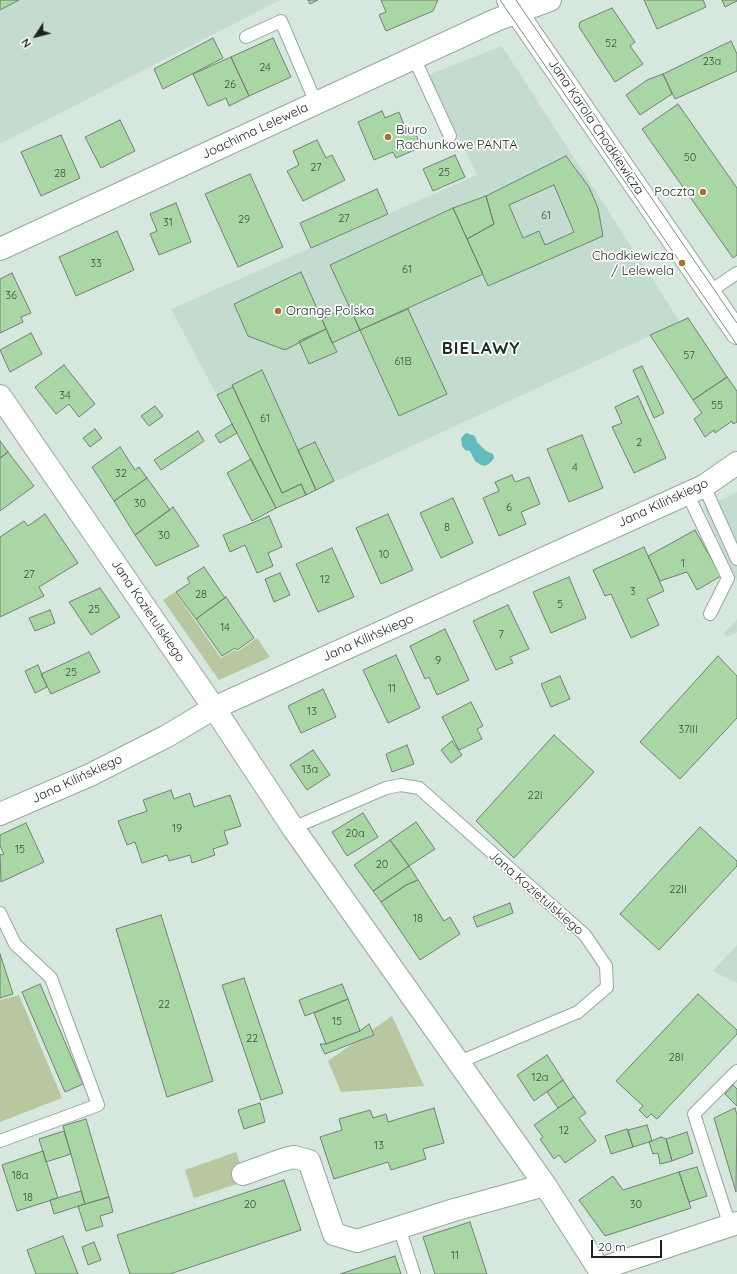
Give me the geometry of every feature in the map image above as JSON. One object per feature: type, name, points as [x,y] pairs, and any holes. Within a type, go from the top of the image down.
[{"type":"street","name":"Joachima Lelewela","points":[[0,249],[316,104],[515,9],[550,0]]},
{"type":"street","name":"Jana Karola Chodkiewicza","points":[[515,9],[737,333]]},
{"type":"street","name":"Jana Kozietulskiego","points":[[0,396],[214,708],[293,828],[457,1063],[545,1185],[601,1272]]},
{"type":"street","name":"Jana Kilińskiego","points":[[0,814],[90,775],[167,736],[214,708],[696,490],[737,463]]},
{"type":"street","points":[[243,1174],[294,1157],[309,1161],[334,1234],[357,1241],[399,1227],[545,1185]]},
{"type":"street","points":[[601,1272],[734,1225]]},
{"type":"lane","points":[[246,37],[281,21],[316,104]]},
{"type":"lane","points":[[414,58],[450,136]]},
{"type":"lane","points":[[709,292],[737,273]]},
{"type":"lane","points":[[696,490],[737,559]]},
{"type":"lane","points":[[696,490],[728,578],[710,614]]},
{"type":"lane","name":"Jana Kozietulskiego","points":[[293,828],[386,788],[401,785],[419,788],[585,935],[606,966],[607,988],[578,1012],[457,1063]]},
{"type":"lane","points":[[0,913],[15,944],[51,978],[98,1105],[0,1141]]},
{"type":"lane","points":[[734,1225],[694,1114],[737,1071]]},
{"type":"lane","points":[[399,1227],[414,1274]]},
{"type":"shaded area","points":[[0,0],[280,0],[0,144]]},
{"type":"shaded area","points":[[502,46],[680,322],[306,495],[237,433],[171,309],[477,175],[428,75]]},
{"type":"shaded area","points":[[737,492],[737,582],[704,508]]},
{"type":"shaded area","points":[[737,619],[737,632],[727,637],[724,633]]},
{"type":"shaded area","points":[[737,945],[737,983],[713,971]]},
{"type":"green space","points":[[175,592],[221,658],[235,650],[237,652],[257,638],[270,657],[219,680],[163,600]]},
{"type":"green space","points":[[19,995],[62,1098],[0,1122],[0,1000]]},
{"type":"green space","points":[[392,1016],[424,1086],[341,1092],[328,1061]]},
{"type":"green space","points":[[236,1152],[246,1181],[194,1198],[185,1170]]},
{"type":"water","points":[[466,433],[475,436],[477,442],[486,451],[493,454],[494,458],[490,463],[485,466],[481,465],[475,461],[470,451],[465,450],[462,446],[461,438]]},
{"type":"building","points":[[0,0],[19,0],[0,10]]},
{"type":"building","points":[[308,0],[318,0],[310,4]]},
{"type":"building","points":[[381,0],[438,0],[433,11],[386,31],[379,15],[386,12]]},
{"type":"building","points":[[644,0],[703,0],[706,7],[657,29]]},
{"type":"building","points":[[722,0],[737,0],[737,1],[725,7]]},
{"type":"building","points":[[612,8],[635,42],[630,46],[643,64],[615,82],[579,27],[580,22]]},
{"type":"building","points":[[213,38],[223,58],[163,89],[154,69]]},
{"type":"building","points":[[273,38],[291,77],[249,96],[231,57]]},
{"type":"building","points":[[731,41],[737,54],[737,71],[675,99],[663,74]]},
{"type":"building","points":[[231,57],[249,96],[229,106],[226,98],[208,106],[193,74]]},
{"type":"building","points":[[663,74],[672,94],[640,115],[626,95],[647,80]]},
{"type":"building","points":[[678,104],[737,188],[737,255],[733,258],[642,129]]},
{"type":"building","points":[[382,111],[385,118],[399,112],[406,130],[413,127],[421,147],[396,158],[393,152],[374,160],[358,122]]},
{"type":"building","points":[[120,120],[135,151],[101,168],[85,137]]},
{"type":"building","points":[[61,135],[80,178],[41,196],[21,152]]},
{"type":"building","points":[[317,140],[326,158],[332,155],[345,180],[303,201],[287,171],[299,165],[293,151]]},
{"type":"building","points":[[455,155],[465,177],[433,191],[423,169]]},
{"type":"building","points":[[566,156],[589,187],[598,208],[603,236],[488,286],[467,239],[494,224],[486,196]]},
{"type":"building","points":[[250,174],[283,247],[238,267],[205,194]]},
{"type":"building","points":[[554,185],[574,232],[545,245],[539,231],[523,238],[509,205]]},
{"type":"building","points":[[377,189],[388,214],[311,248],[300,223]]},
{"type":"building","points":[[486,196],[494,224],[467,239],[453,208]]},
{"type":"building","points":[[176,203],[191,242],[159,255],[150,234],[157,231],[150,214]]},
{"type":"building","points":[[453,208],[483,274],[360,330],[330,265]]},
{"type":"building","points":[[117,231],[134,270],[76,296],[59,257]]},
{"type":"building","name":"Orange Polska","points":[[301,272],[326,329],[285,350],[248,336],[234,304]]},
{"type":"building","points":[[12,273],[31,313],[21,317],[23,322],[0,333],[0,279]]},
{"type":"building","points":[[349,306],[360,330],[332,343],[322,319]]},
{"type":"building","points":[[408,309],[447,394],[399,416],[360,330]]},
{"type":"building","points":[[688,318],[727,377],[693,400],[650,335]]},
{"type":"building","points":[[326,329],[337,352],[309,364],[299,341]]},
{"type":"building","points":[[31,333],[42,354],[10,372],[0,350]]},
{"type":"building","points":[[64,365],[95,404],[79,417],[69,404],[56,414],[35,387]]},
{"type":"building","points":[[642,366],[664,413],[654,418],[633,370]]},
{"type":"building","points":[[262,370],[316,490],[306,495],[301,484],[282,493],[232,385]]},
{"type":"building","points":[[727,377],[737,391],[737,422],[733,424],[732,421],[715,433],[714,430],[705,437],[694,419],[702,413],[693,400]]},
{"type":"building","points":[[233,387],[282,493],[301,484],[306,495],[276,508],[217,395]]},
{"type":"building","points":[[638,396],[666,458],[634,473],[612,427],[622,423],[615,407]]},
{"type":"building","points":[[155,406],[163,416],[149,426],[141,416]]},
{"type":"building","points":[[232,424],[237,433],[220,443],[215,435]]},
{"type":"building","points":[[95,429],[102,438],[90,447],[83,438]]},
{"type":"building","points":[[198,431],[204,441],[161,470],[154,460]]},
{"type":"building","points":[[582,435],[603,488],[569,502],[547,449]]},
{"type":"building","points":[[0,441],[8,452],[0,458]]},
{"type":"building","points":[[315,442],[334,481],[316,490],[298,450]]},
{"type":"building","points":[[120,447],[135,470],[139,467],[147,478],[114,501],[92,467]]},
{"type":"building","points":[[8,452],[34,486],[0,511],[0,458]]},
{"type":"building","points":[[251,459],[276,508],[252,521],[227,473]]},
{"type":"building","points":[[512,475],[515,482],[529,477],[540,504],[521,512],[526,524],[499,536],[483,498],[499,491],[495,482]]},
{"type":"building","points":[[147,478],[170,510],[135,535],[114,501]]},
{"type":"building","points":[[453,498],[473,543],[441,558],[420,513]]},
{"type":"building","points":[[173,507],[199,546],[156,566],[135,535]]},
{"type":"building","points":[[45,514],[78,563],[39,587],[44,596],[0,617],[0,537],[24,521],[28,526]]},
{"type":"building","points":[[388,514],[413,570],[381,584],[356,528]]},
{"type":"building","points":[[269,516],[282,547],[268,553],[273,566],[257,573],[245,545],[230,552],[223,535]]},
{"type":"building","points":[[695,530],[721,576],[697,590],[687,572],[660,581],[648,556]]},
{"type":"building","points":[[644,547],[664,591],[647,599],[659,625],[631,638],[611,594],[605,596],[593,570]]},
{"type":"building","points":[[332,548],[354,597],[318,612],[296,564]]},
{"type":"building","points":[[204,567],[225,598],[196,619],[176,592],[190,583],[187,578]]},
{"type":"building","points":[[280,573],[290,595],[274,602],[265,579]]},
{"type":"building","points":[[569,577],[586,618],[551,633],[533,592]]},
{"type":"building","points":[[100,588],[120,617],[91,635],[69,602]]},
{"type":"building","points":[[226,597],[254,638],[237,650],[235,648],[222,656],[196,619]]},
{"type":"building","points":[[508,605],[529,649],[510,657],[513,663],[496,670],[473,621]]},
{"type":"building","points":[[50,610],[55,623],[35,631],[29,618]]},
{"type":"building","points":[[445,629],[469,680],[437,695],[429,677],[425,679],[410,646]]},
{"type":"building","points":[[89,652],[100,672],[51,694],[41,674]]},
{"type":"building","points":[[396,655],[420,708],[388,723],[363,670]]},
{"type":"building","points":[[718,656],[737,676],[737,718],[680,779],[640,742]]},
{"type":"building","points":[[38,665],[47,687],[35,693],[25,671]]},
{"type":"building","points":[[560,676],[570,699],[551,707],[541,684]]},
{"type":"building","points":[[323,689],[336,717],[301,733],[288,706]]},
{"type":"building","points":[[471,702],[483,726],[477,729],[482,739],[459,750],[442,717]]},
{"type":"building","points":[[554,735],[594,772],[514,858],[476,821]]},
{"type":"building","points":[[452,741],[462,755],[451,763],[441,750]]},
{"type":"building","points":[[407,745],[414,764],[392,772],[386,754]]},
{"type":"building","points":[[313,750],[330,775],[307,790],[290,765]]},
{"type":"building","points":[[171,790],[174,799],[190,793],[194,807],[230,795],[241,826],[224,831],[228,844],[213,849],[215,855],[192,863],[190,855],[169,861],[167,855],[142,863],[135,842],[127,845],[118,821],[147,811],[143,800]]},
{"type":"building","points":[[363,813],[378,837],[347,856],[332,832]]},
{"type":"building","points":[[416,822],[435,849],[409,866],[390,840]]},
{"type":"building","points":[[26,823],[44,862],[1,882],[0,855],[4,854],[0,846],[0,835]]},
{"type":"building","points":[[700,827],[737,861],[737,866],[659,950],[620,914]]},
{"type":"building","points":[[390,840],[409,866],[373,891],[354,865]]},
{"type":"building","points":[[409,866],[418,880],[406,885],[381,902],[373,891]]},
{"type":"building","points":[[418,880],[444,921],[450,917],[460,934],[420,960],[381,902],[406,885]]},
{"type":"building","points":[[510,903],[513,913],[477,927],[473,917]]},
{"type":"building","points":[[161,915],[213,1081],[167,1097],[116,929]]},
{"type":"building","points":[[0,954],[13,994],[0,998]]},
{"type":"building","points":[[244,978],[283,1093],[261,1100],[222,985]]},
{"type":"building","points":[[40,984],[83,1084],[65,1092],[22,992]]},
{"type":"building","points":[[342,984],[348,999],[305,1016],[299,1000]]},
{"type":"building","points":[[698,994],[737,1030],[737,1034],[657,1119],[651,1114],[647,1118],[639,1110],[643,1106],[616,1081]]},
{"type":"building","points":[[348,999],[360,1031],[326,1044],[314,1013]]},
{"type":"building","points":[[369,1024],[374,1035],[325,1054],[320,1044],[326,1044],[360,1031]]},
{"type":"building","points":[[547,1055],[563,1080],[534,1101],[517,1075]]},
{"type":"building","points":[[563,1080],[574,1097],[558,1108],[547,1092]]},
{"type":"building","points":[[733,1085],[737,1089],[737,1106],[725,1094]]},
{"type":"building","points":[[574,1097],[586,1113],[579,1118],[596,1141],[565,1163],[559,1155],[554,1159],[540,1139],[543,1137],[534,1125]]},
{"type":"building","points":[[260,1103],[265,1122],[244,1129],[238,1110]]},
{"type":"building","points":[[434,1108],[444,1143],[423,1149],[426,1159],[391,1170],[388,1162],[334,1179],[320,1137],[342,1130],[339,1119],[370,1110],[373,1118],[386,1114],[388,1122]]},
{"type":"building","points":[[735,1108],[737,1115],[736,1192],[714,1118]]},
{"type":"building","points":[[86,1119],[109,1197],[85,1204],[63,1126]]},
{"type":"building","points":[[647,1125],[652,1141],[633,1147],[628,1130]]},
{"type":"building","points":[[627,1129],[633,1147],[611,1154],[605,1136]]},
{"type":"building","points":[[64,1131],[71,1154],[46,1162],[39,1139]]},
{"type":"building","points":[[687,1132],[693,1153],[672,1161],[666,1139]]},
{"type":"building","points":[[661,1137],[666,1139],[672,1161],[660,1164],[658,1153],[653,1154],[649,1142]]},
{"type":"building","points":[[43,1151],[58,1198],[17,1211],[2,1165]]},
{"type":"building","points":[[697,1167],[707,1196],[689,1202],[679,1172]]},
{"type":"building","points":[[679,1172],[691,1208],[605,1236],[579,1200],[613,1176],[623,1190]]},
{"type":"building","points":[[284,1180],[301,1230],[170,1274],[130,1274],[117,1235]]},
{"type":"building","points":[[81,1191],[85,1204],[54,1214],[50,1200]]},
{"type":"building","points":[[109,1197],[113,1212],[100,1216],[103,1226],[86,1231],[78,1206]]},
{"type":"building","points":[[470,1222],[487,1274],[435,1274],[423,1237]]},
{"type":"building","points":[[63,1236],[78,1274],[36,1274],[27,1250]]},
{"type":"building","points":[[94,1242],[101,1260],[88,1265],[82,1247]]},
{"type":"building","points":[[395,1256],[401,1274],[340,1274]]},
{"type":"tram line","points":[[500,0],[737,345]]},
{"type":"tram line","points":[[516,0],[737,323]]},
{"type":"place","name":"Biuro Rachunkowe PANTA","points":[[388,137]]},
{"type":"place","name":"Poczta","points":[[703,192]]},
{"type":"place","name":"Chodkiewicza / Lelewela","points":[[682,263]]},
{"type":"place","name":"Orange Polska","points":[[278,311]]},
{"type":"district","name":"BIELAWY","points":[[481,349]]}]
